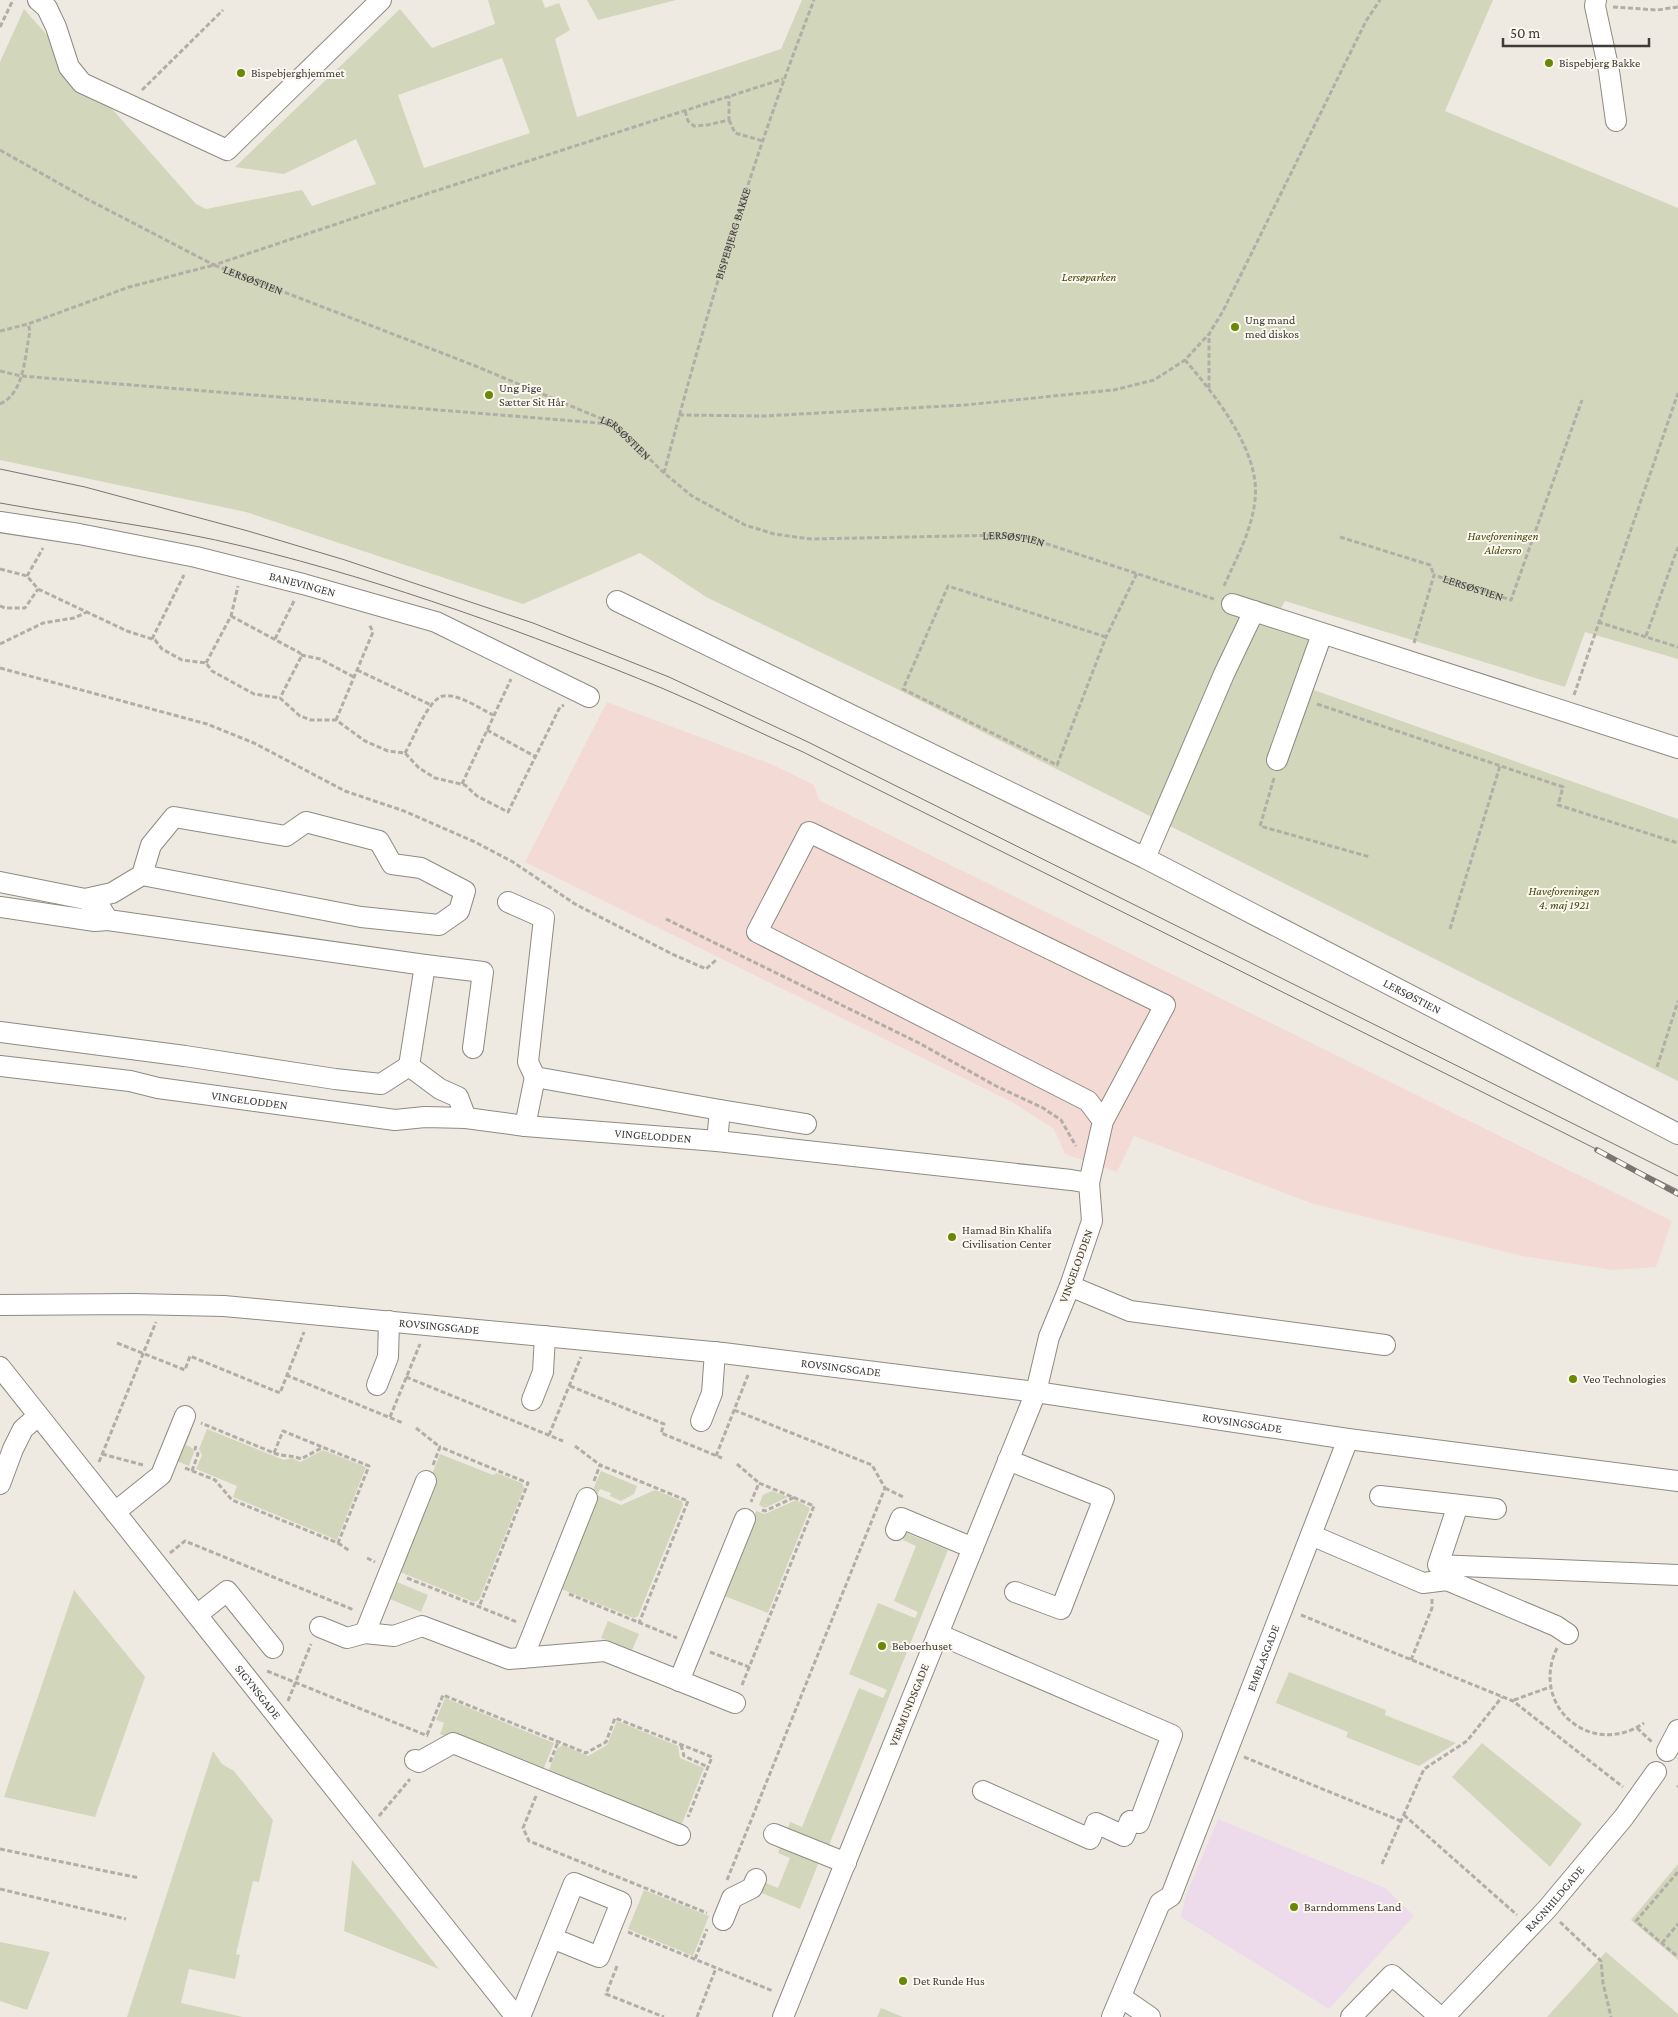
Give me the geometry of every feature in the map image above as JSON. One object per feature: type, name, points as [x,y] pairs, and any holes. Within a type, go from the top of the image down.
[{"type":"street","points":[[46,3],[56,26],[68,67],[82,83],[227,150],[381,0]]},
{"type":"street","points":[[1596,3],[1616,120]]},
{"type":"street","name":"BANEVINGEN","points":[[0,522],[189,556],[303,584],[436,622],[585,694]]},
{"type":"street","name":"LERSØSTIEN","points":[[617,601],[1145,858],[1678,1134]]},
{"type":"street","points":[[1225,602],[1678,748]]},
{"type":"street","points":[[1145,858],[1224,674],[1254,611]]},
{"type":"street","points":[[1277,760],[1322,634]]},
{"type":"street","points":[[85,900],[112,893],[142,876],[361,917],[440,925],[459,910],[465,891],[421,868],[392,864],[379,842],[306,822],[286,836],[174,817],[151,845],[142,876]]},
{"type":"street","points":[[1089,1184],[1104,1121],[1166,1005],[809,832],[756,932],[1088,1101],[1104,1121]]},
{"type":"street","points":[[0,882],[85,900],[100,907],[108,920]]},
{"type":"street","points":[[508,902],[544,918],[528,1062],[535,1077],[526,1126]]},
{"type":"street","points":[[0,907],[95,921],[108,920],[483,972],[473,1048]]},
{"type":"street","points":[[0,1032],[380,1084],[409,1066],[425,965]]},
{"type":"street","name":"VINGELODDEN","points":[[0,1066],[130,1081],[158,1088],[396,1120],[425,1117],[466,1118],[526,1126],[717,1141],[1071,1180],[1089,1184],[1092,1221],[1070,1286],[1049,1337],[1036,1392]]},
{"type":"street","points":[[409,1066],[440,1089],[458,1096],[466,1118]]},
{"type":"street","points":[[535,1077],[806,1124]]},
{"type":"street","points":[[717,1141],[720,1110]]},
{"type":"street","points":[[1070,1286],[1130,1311],[1385,1345]]},
{"type":"street","name":"ROVSINGSGADE","points":[[0,1305],[163,1304],[224,1306],[715,1352],[1036,1392],[1348,1439],[1678,1481]]},
{"type":"street","points":[[376,1385],[388,1356],[389,1321]]},
{"type":"street","points":[[532,1400],[543,1372],[544,1336]]},
{"type":"street","points":[[701,1420],[712,1393],[715,1352]]},
{"type":"street","name":"SIGYNSGADE","points":[[0,1367],[516,2017]]},
{"type":"street","name":"VERMUNDSGADE","points":[[783,2017],[1036,1392]]},
{"type":"street","points":[[0,1484],[13,1449],[23,1429],[38,1416]]},
{"type":"street","points":[[115,1512],[161,1475],[184,1416]]},
{"type":"street","name":"EMBLASGADE","points":[[1112,2017],[1160,1903],[1171,1896],[1348,1439]]},
{"type":"street","points":[[1008,1460],[1104,1498],[1060,1609],[1015,1592]]},
{"type":"street","points":[[316,1634],[347,1638],[368,1625],[426,1481]]},
{"type":"street","points":[[1380,1496],[1496,1509]]},
{"type":"street","points":[[523,1658],[587,1498]]},
{"type":"street","points":[[1311,1535],[1423,1583],[1436,1573],[1458,1505]]},
{"type":"street","points":[[679,1681],[747,1512]]},
{"type":"street","points":[[896,1530],[901,1518],[973,1548]]},
{"type":"street","points":[[1436,1573],[1678,1575]]},
{"type":"street","points":[[1436,1573],[1448,1580],[1556,1626],[1568,1634]]},
{"type":"street","points":[[197,1615],[227,1591],[272,1648]]},
{"type":"street","points":[[368,1625],[394,1636],[422,1626],[509,1659],[605,1651],[735,1703]]},
{"type":"street","points":[[938,1634],[1172,1735],[1139,1823],[1130,1821],[1124,1836],[1096,1823],[1090,1839],[983,1791]]},
{"type":"street","points":[[1667,1751],[1678,1730]]},
{"type":"street","points":[[422,1758],[453,1743],[545,1774],[680,1835]]},
{"type":"street","name":"RAGNHILDGADE","points":[[1442,2017],[1547,1909],[1624,1817],[1656,1772]]},
{"type":"street","points":[[774,1834],[846,1863]]},
{"type":"street","points":[[718,1917],[732,1898],[752,1888],[756,1879]]},
{"type":"street","points":[[520,2017],[574,1883],[621,1902],[599,1957],[552,1938]]},
{"type":"street","points":[[1351,2017],[1392,1975],[1442,2017]]},
{"type":"street","points":[[1120,1997],[1150,2017]]},
{"type":"path","points":[[0,27],[13,0]]},
{"type":"path","name":"BISPEBJERG BAKKE","points":[[664,473],[679,415],[735,226],[783,79],[814,0]]},
{"type":"path","points":[[679,415],[764,416],[964,405],[1114,390],[1154,380],[1185,360],[1209,334],[1223,311],[1366,21],[1380,0]]},
{"type":"path","points":[[1596,3],[1657,10],[1678,7]]},
{"type":"path","points":[[128,104],[223,10]]},
{"type":"path","points":[[0,150],[85,198],[214,265],[429,193],[783,79]]},
{"type":"path","points":[[729,96],[729,120],[735,133],[763,141]]},
{"type":"path","points":[[685,111],[688,122],[694,126],[729,120]]},
{"type":"path","name":"LERSØSTIEN","points":[[0,331],[28,324],[129,288],[214,265],[473,365],[614,424],[664,473],[692,496],[745,525],[774,534],[811,539],[1004,535],[1032,539],[1225,602]]},
{"type":"path","points":[[0,404],[5,402],[14,393],[22,376],[30,331],[28,324]]},
{"type":"path","points":[[1209,334],[1209,388]]},
{"type":"path","points":[[1185,360],[1209,388],[1229,417],[1245,447],[1253,474],[1256,500],[1225,602]]},
{"type":"path","points":[[0,371],[22,376],[614,424]]},
{"type":"path","points":[[1568,713],[1678,394]]},
{"type":"path","name":"LERSØSTIEN","points":[[1408,662],[1434,575],[1511,600],[1582,400]]},
{"type":"path","points":[[27,576],[50,530]]},
{"type":"path","points":[[1340,537],[1430,564],[1434,575]]},
{"type":"path","points":[[1646,636],[1678,547]]},
{"type":"path","points":[[152,639],[185,573],[189,556]]},
{"type":"path","points":[[0,569],[27,576],[38,589],[127,631],[155,640],[162,649],[182,660],[206,663],[212,671],[254,694],[280,698],[300,716],[311,720],[336,720],[365,741],[388,751],[406,754],[419,768],[435,778],[462,784],[477,796],[508,812],[560,707],[585,694]]},
{"type":"path","points":[[206,663],[231,616],[237,586],[245,570]]},
{"type":"path","points":[[1106,637],[948,586],[903,689],[1057,765],[1106,637],[1137,573]]},
{"type":"path","points":[[275,639],[303,584]]},
{"type":"path","points":[[0,606],[5,608],[25,608],[38,589]]},
{"type":"path","points":[[336,720],[373,632],[372,627],[359,612],[361,601]]},
{"type":"path","points":[[0,644],[43,623],[74,618],[87,612]]},
{"type":"path","points":[[231,616],[296,650],[300,655],[320,659],[354,677]]},
{"type":"path","points":[[1598,622],[1678,647]]},
{"type":"path","points":[[280,698],[301,657],[300,655]]},
{"type":"path","points":[[462,784],[518,662]]},
{"type":"path","points":[[0,668],[207,724],[254,743],[345,791],[404,811],[475,842],[513,862],[576,904],[672,954],[706,969],[716,960]]},
{"type":"path","points":[[357,670],[431,705]]},
{"type":"path","points":[[406,754],[433,701],[442,696],[450,696],[466,701],[493,715]]},
{"type":"path","points":[[1300,698],[1563,788],[1558,805],[1678,844]]},
{"type":"path","points":[[486,730],[536,757]]},
{"type":"path","points":[[1277,760],[1273,782],[1260,826],[1370,857]]},
{"type":"path","points":[[1450,929],[1500,766]]},
{"type":"path","points":[[666,919],[1043,1108],[1061,1120],[1076,1143],[1077,1151]]},
{"type":"path","points":[[1657,1067],[1678,1001]]},
{"type":"path","points":[[91,1482],[163,1304]]},
{"type":"path","points":[[117,1343],[185,1370],[190,1356],[280,1393],[311,1314]]},
{"type":"path","points":[[390,1417],[427,1325]]},
{"type":"path","points":[[549,1436],[588,1340]]},
{"type":"path","points":[[716,1456],[756,1357]]},
{"type":"path","points":[[286,1375],[403,1423]]},
{"type":"path","points":[[406,1377],[563,1441]]},
{"type":"path","points":[[570,1386],[664,1424],[660,1433],[722,1458]]},
{"type":"path","points":[[723,1888],[885,1488],[872,1465],[734,1410]]},
{"type":"path","points":[[184,1416],[284,1457],[293,1456],[301,1459],[323,1448]]},
{"type":"path","points":[[202,1433],[205,1425]]},
{"type":"path","points":[[416,1428],[440,1447],[528,1483],[478,1607]]},
{"type":"path","points":[[274,1453],[283,1432],[369,1466],[338,1543]]},
{"type":"path","points":[[192,1471],[198,1454],[195,1449],[198,1441]]},
{"type":"path","points":[[575,1446],[600,1465],[688,1501],[639,1622]]},
{"type":"path","points":[[426,1481],[440,1447]]},
{"type":"path","points":[[102,1454],[192,1471],[215,1480],[232,1500],[338,1543],[350,1551]]},
{"type":"path","points":[[735,1703],[814,1506],[759,1483],[737,1464]]},
{"type":"path","points":[[587,1498],[600,1465]]},
{"type":"path","points":[[759,1483],[747,1512],[765,1511],[795,1498]]},
{"type":"path","points":[[156,1564],[185,1541],[368,1625]]},
{"type":"path","points":[[367,1558],[390,1570],[534,1629]]},
{"type":"path","points":[[1411,1660],[1432,1608],[1436,1573]]},
{"type":"path","points":[[551,1587],[749,1668]]},
{"type":"path","points":[[1283,1608],[1513,1701],[1638,1798]]},
{"type":"path","points":[[280,1720],[316,1634]]},
{"type":"path","points":[[1568,1634],[1559,1645],[1553,1658],[1550,1672],[1550,1687],[1555,1702],[1564,1716],[1576,1726],[1590,1733],[1606,1735],[1622,1734],[1644,1723]]},
{"type":"path","points":[[262,1669],[449,1745]]},
{"type":"path","points":[[1513,1701],[1550,1687]]},
{"type":"path","points":[[427,1736],[443,1695],[586,1753],[606,1742],[615,1718],[712,1757],[680,1835]]},
{"type":"path","points":[[1382,1864],[1424,1769],[1467,1741],[1502,1697]]},
{"type":"path","points":[[558,1742],[523,1828],[529,1841],[718,1917],[695,1959]]},
{"type":"path","points":[[681,1744],[684,1756],[708,1767]]},
{"type":"path","points":[[1228,1750],[1401,1821]]},
{"type":"path","points":[[368,1830],[422,1758]]},
{"type":"path","points":[[1404,1815],[1530,1927]]},
{"type":"path","points":[[0,1849],[139,1878]]},
{"type":"path","points":[[1678,1874],[1636,1921],[1678,1957]]},
{"type":"path","points":[[0,1889],[126,1920]]},
{"type":"path","points":[[1547,1909],[1601,1962],[1603,1983],[1611,2017]]},
{"type":"path","points":[[1662,1943],[1678,1924]]},
{"type":"path","points":[[612,1925],[791,1998]]},
{"type":"path","points":[[599,1957],[618,1965],[606,1994],[664,2017]]},
{"type":"path","points":[[697,2017],[716,1968]]},
{"type":"shaded area","points":[[607,702],[773,765],[814,785],[819,800],[1672,1221],[1656,1267],[1613,1270],[1522,1256],[1314,1204],[1134,1136],[1117,1172],[1065,1154],[1054,1129],[1012,1102],[525,862]]},
{"type":"shaded area","name":"Barndommens Land","points":[[1218,1819],[1385,1888],[1414,1916],[1329,2009],[1181,1917],[1185,1898]]},
{"type":"green space","name":"Lersøparken","points":[[488,0],[542,0],[545,8],[559,3],[570,30],[555,39],[577,117],[781,49],[802,0],[1493,0],[1445,111],[1678,208],[1678,659],[1585,632],[1565,687],[1285,601],[1273,622],[1327,640],[1311,689],[1678,819],[1678,1081],[893,687],[706,597],[640,553],[523,604],[246,512],[0,460],[0,62],[24,9],[196,204],[206,209],[302,190],[312,206],[376,184],[356,139],[284,174],[235,167],[400,9],[432,48],[495,24]],"holes":[[[502,58],[530,133],[424,168],[398,95]]]},
{"type":"green space","points":[[587,0],[676,0],[598,20]]},
{"type":"green space","points":[[190,1421],[194,1423],[186,1445],[192,1448],[194,1452],[189,1466],[174,1460]]},
{"type":"green space","points":[[207,1429],[284,1460],[292,1458],[300,1462],[323,1450],[366,1467],[337,1540],[233,1497],[237,1486],[196,1469],[202,1455],[199,1449]]},
{"type":"green space","points":[[440,1454],[493,1475],[497,1473],[522,1483],[524,1488],[479,1600],[474,1602],[400,1572],[436,1485],[429,1482]]},
{"type":"green space","points":[[601,1471],[637,1486],[634,1494],[621,1501],[610,1496],[611,1493],[600,1489],[597,1495],[621,1505],[655,1490],[682,1501],[683,1505],[638,1616],[634,1618],[559,1588],[589,1499]]},
{"type":"green space","points":[[772,1491],[788,1497],[765,1508],[759,1505],[763,1495]]},
{"type":"green space","points":[[796,1500],[810,1508],[768,1613],[722,1595],[756,1511],[765,1514]]},
{"type":"green space","points":[[906,1533],[948,1550],[829,1845],[788,1828],[790,1822],[802,1827],[859,1688],[883,1698],[887,1690],[849,1674],[878,1603],[915,1618],[918,1612],[894,1601],[916,1546],[903,1540]]},
{"type":"green space","points":[[397,1582],[428,1595],[421,1612],[390,1599]]},
{"type":"green space","points":[[74,1590],[145,1677],[95,1817],[4,1797]]},
{"type":"green space","points":[[608,1621],[639,1634],[632,1650],[601,1638]]},
{"type":"green space","points":[[1289,1672],[1386,1710],[1385,1715],[1456,1743],[1419,1766],[1346,1737],[1348,1732],[1276,1703],[1274,1707]]},
{"type":"green space","points":[[445,1698],[554,1743],[541,1775],[440,1734],[444,1723],[436,1720]]},
{"type":"green space","points":[[617,1721],[678,1746],[680,1758],[704,1768],[680,1829],[547,1775],[557,1749],[563,1745],[588,1756],[607,1745]]},
{"type":"green space","points":[[1482,1743],[1582,1824],[1550,1867],[1452,1777]]},
{"type":"green space","points":[[213,1751],[222,1764],[234,1771],[273,1820],[259,1882],[253,1881],[236,1954],[240,1955],[235,1979],[189,1969],[181,2003],[243,2017],[127,2017]]},
{"type":"green space","points":[[780,1847],[819,1862],[800,1909],[757,1891],[761,1881],[778,1888],[790,1858],[778,1853]]},
{"type":"green space","points":[[352,1860],[439,1969],[344,1931]]},
{"type":"green space","points":[[1678,1864],[1678,1960],[1631,1920]]},
{"type":"green space","points":[[644,1890],[709,1916],[693,1956],[628,1929]]},
{"type":"green space","points":[[0,1942],[50,1952],[27,2010],[0,2001]]},
{"type":"green space","points":[[1606,1952],[1678,2014],[1678,2017],[1547,2017]]},
{"type":"green space","points":[[881,2008],[903,2017],[877,2017]]},
{"type":"tram line","points":[[0,469],[85,487],[248,531],[345,560],[533,623],[669,677],[808,742],[1678,1176]]},
{"type":"tram line","points":[[0,503],[216,540],[353,576],[458,610],[664,689],[803,752],[1678,1190]]},
{"type":"railway","points":[[1597,1150],[1678,1194]]},
{"type":"place","name":"Bispebjerg Bakke","points":[[1549,63]]},
{"type":"place","name":"Bispebjerghjemmet","points":[[241,73]]},
{"type":"place","name":"Ung mand med diskos","points":[[1235,327]]},
{"type":"place","name":"Ung Pige Sætter Sit Hår","points":[[489,395]]},
{"type":"place","name":"Hamad Bin Khalifa Civilisation Center","points":[[952,1237]]},
{"type":"place","name":"Veo Technologies","points":[[1573,1379]]},
{"type":"place","name":"Beboerhuset","points":[[882,1646]]},
{"type":"place","name":"Barndommens Land","points":[[1294,1907]]},
{"type":"place","name":"Det Runde Hus","points":[[903,1981]]},
{"type":"park label","name":"Haveforeningen Aldersro","points":[[1503,543]]},
{"type":"park label","name":"Haveforeningen 4. maj 1921","points":[[1564,898]]}]
